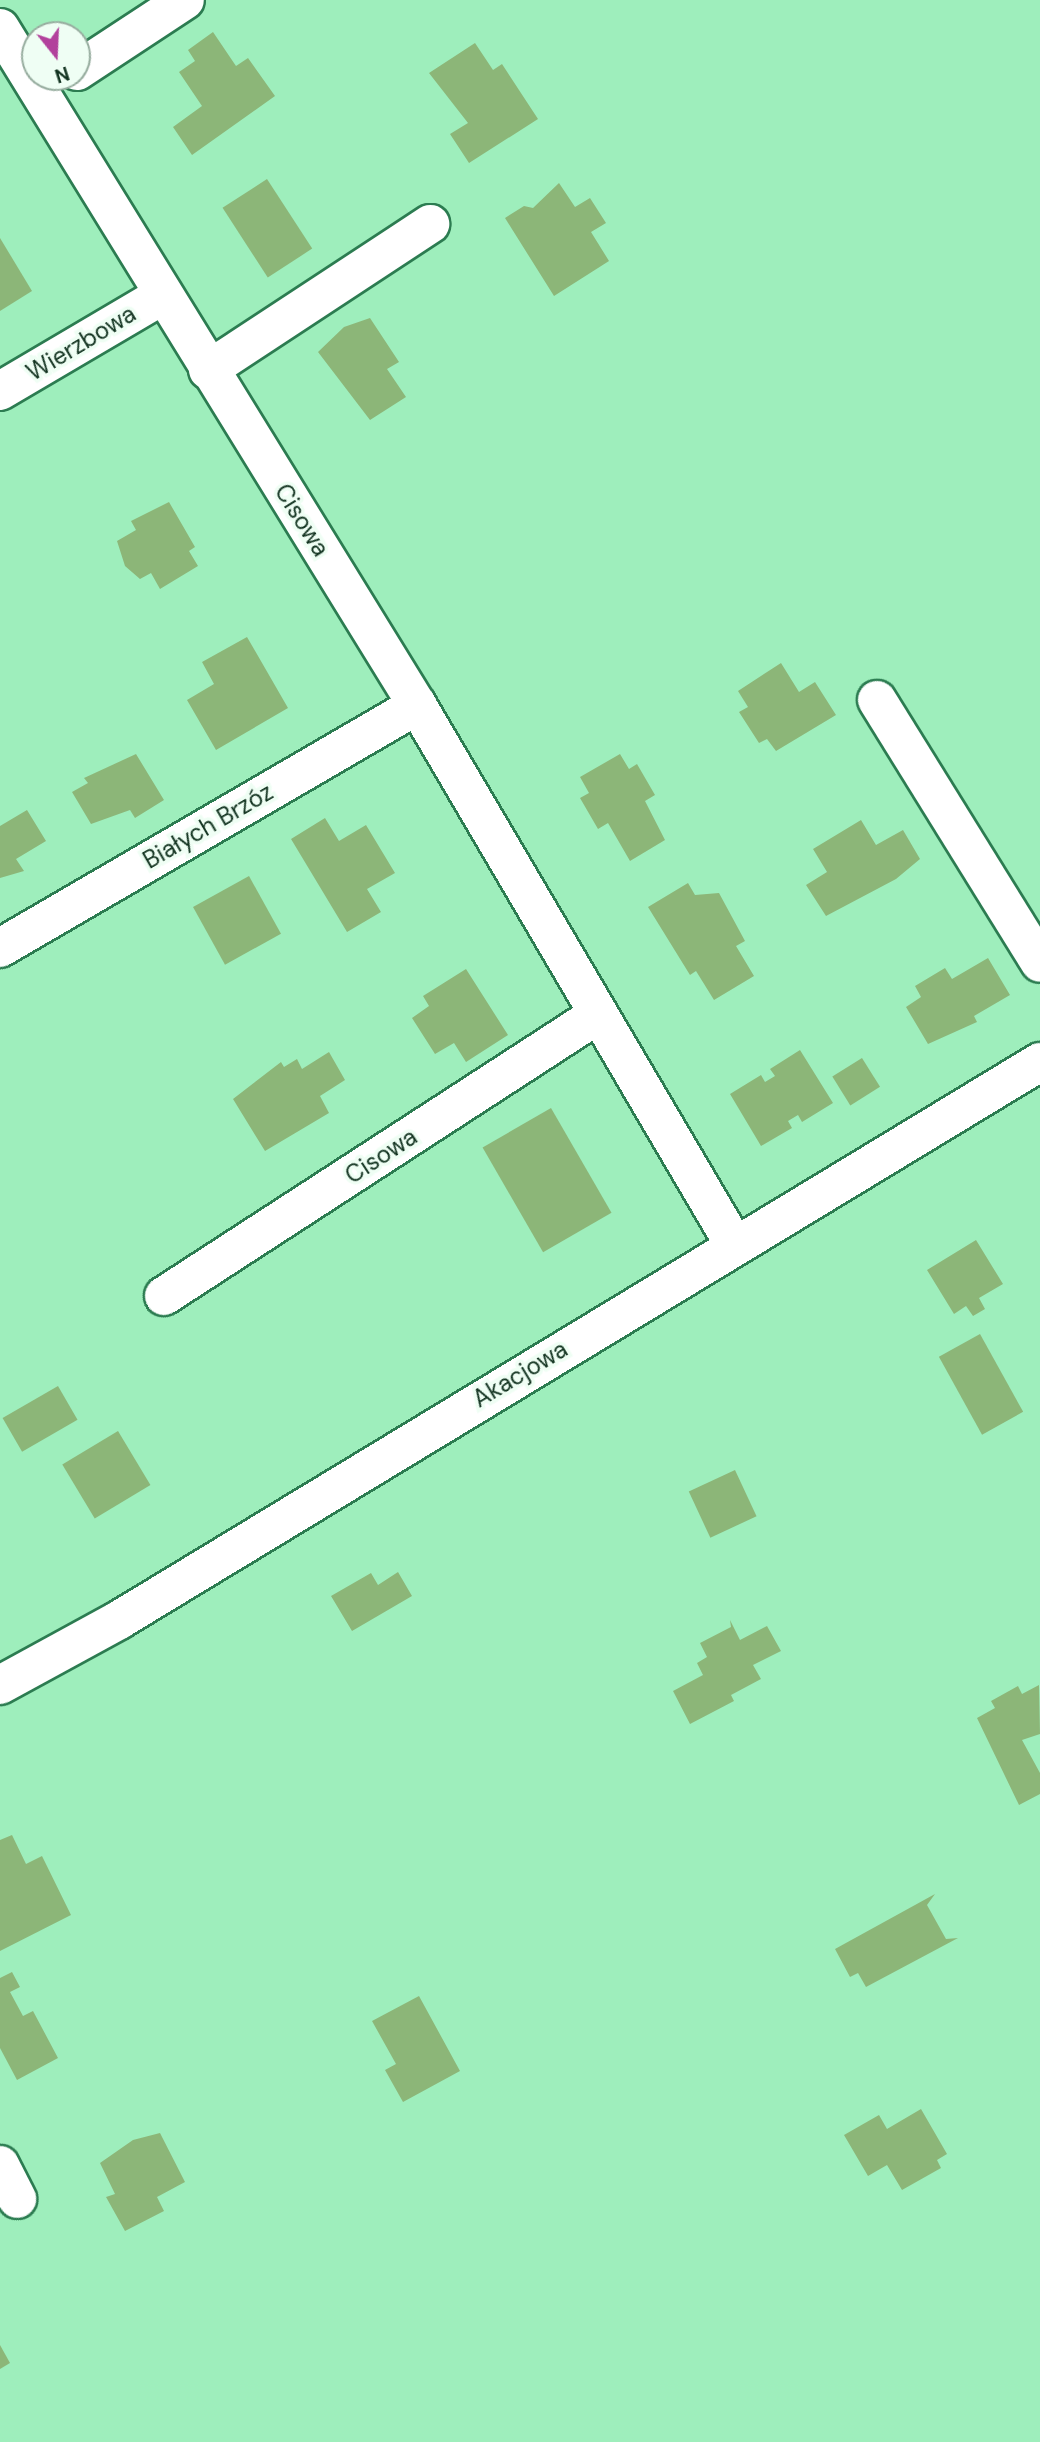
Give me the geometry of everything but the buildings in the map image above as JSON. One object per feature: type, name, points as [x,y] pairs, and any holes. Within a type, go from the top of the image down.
[{"type":"street","points":[[91,63],[186,0]]},
{"type":"street","name":"Cisowa","points":[[0,28],[21,50]]},
{"type":"street","name":"Cisowa","points":[[58,91],[163,295],[417,705],[734,1246]]},
{"type":"street","points":[[208,370],[430,224]]},
{"type":"street","name":"Wierzbowa","points":[[0,391],[163,295]]},
{"type":"street","points":[[877,700],[1040,963]]},
{"type":"street","name":"Białych Brzóz","points":[[0,948],[417,705]]},
{"type":"street","name":"Cisowa","points":[[164,1296],[597,1015]]},
{"type":"street","name":"Akacjowa","points":[[0,1685],[1040,1062]]},
{"type":"street","points":[[0,2165],[17,2199]]}]
